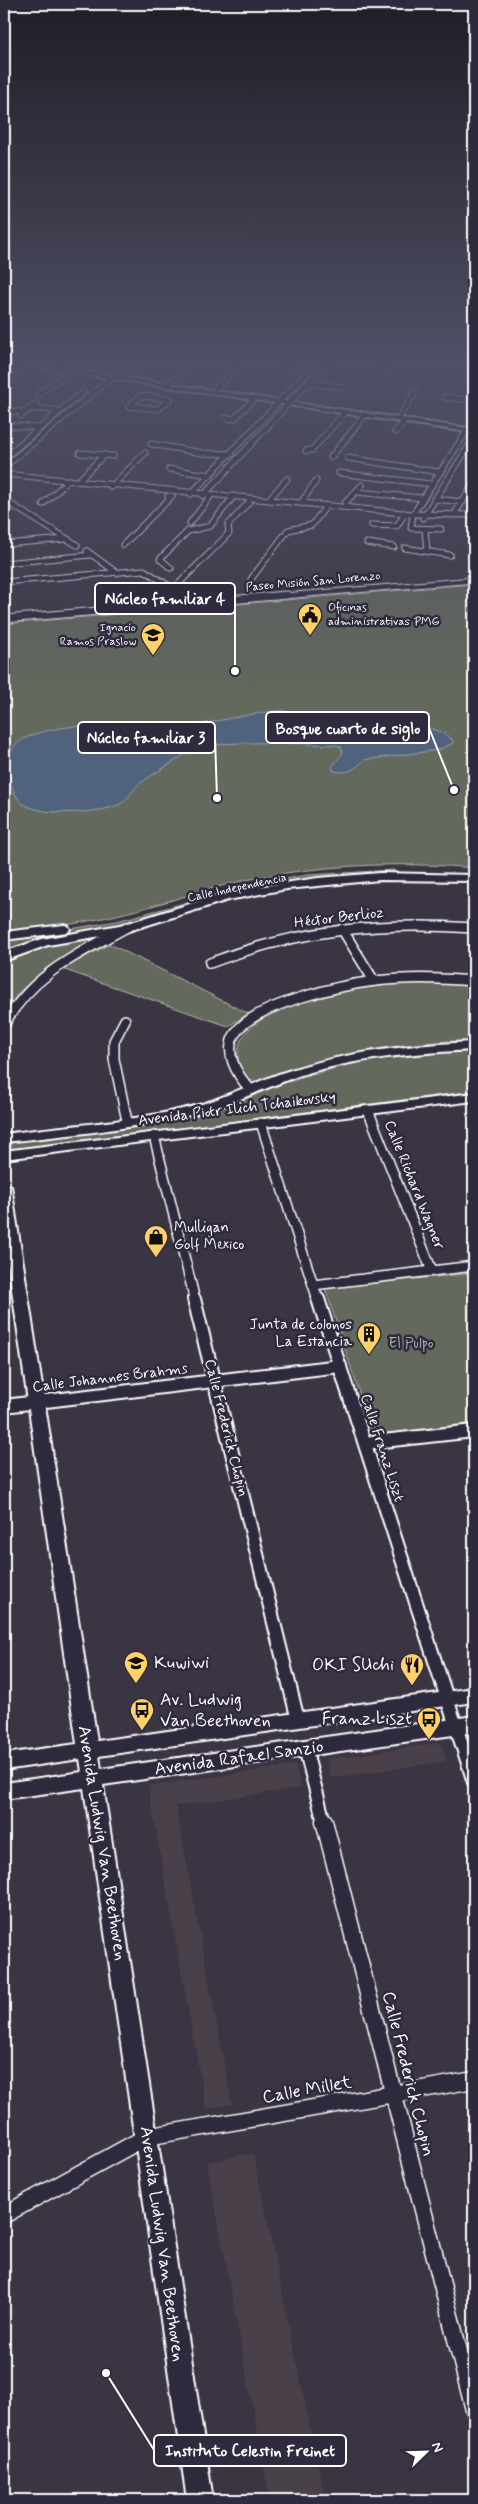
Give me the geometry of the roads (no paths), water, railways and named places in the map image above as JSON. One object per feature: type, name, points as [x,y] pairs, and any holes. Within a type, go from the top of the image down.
[{"type":"street","points":[[44,480],[206,496],[269,499],[324,509],[380,510]]},
{"type":"street","points":[[111,486],[117,480]]},
{"type":"street","points":[[43,504],[67,482],[78,481],[170,496],[192,494],[205,480]]},
{"type":"street","points":[[190,523],[206,496],[219,480]]},
{"type":"street","points":[[269,499],[286,480]]},
{"type":"street","points":[[396,480],[431,484]]},
{"type":"street","points":[[434,480],[412,515],[411,528],[441,529]]},
{"type":"street","points":[[423,516],[447,480]]},
{"type":"street","points":[[301,502],[316,481]]},
{"type":"street","points":[[345,503],[362,484]]},
{"type":"street","points":[[456,512],[473,486]]},
{"type":"street","points":[[380,510],[387,495],[393,488]]},
{"type":"street","points":[[426,491],[436,496],[464,502]]},
{"type":"street","points":[[356,492],[421,498]]},
{"type":"street","points":[[124,545],[170,496]]},
{"type":"street","points":[[233,498],[249,502],[291,504],[301,502],[380,510],[404,515],[474,519]]},
{"type":"street","points":[[171,568],[160,559],[188,531],[210,526],[233,498]]},
{"type":"street","points":[[4,500],[79,546],[117,573]]},
{"type":"street","points":[[174,589],[192,569],[203,562],[229,533],[228,525],[249,502]]},
{"type":"street","points":[[4,508],[13,506]]},
{"type":"street","points":[[251,579],[288,530],[312,525],[324,509]]},
{"type":"street","points":[[423,516],[456,512],[474,515]]},
{"type":"street","points":[[372,525],[390,527],[399,525],[404,515]]},
{"type":"street","points":[[386,532],[390,527]]},
{"type":"street","points":[[425,529],[427,551]]},
{"type":"street","points":[[4,537],[12,543]]},
{"type":"street","points":[[378,544],[382,538]]},
{"type":"street","points":[[4,544],[67,539]]},
{"type":"street","points":[[367,543],[394,547]]},
{"type":"street","points":[[405,548],[450,554]]},
{"type":"street","points":[[15,581],[4,564],[91,555]]},
{"type":"street","points":[[4,582],[144,570],[197,603]]},
{"type":"street","name":"Paseo Misión San Lorenzo","points":[[4,620],[474,582]]},
{"type":"street","name":"Paseo Misión San Lorenzo","points":[[4,620],[474,582]]},
{"type":"street","name":"Calle Independencia","points":[[4,936],[92,925],[214,891],[273,879],[331,872],[474,871]]},
{"type":"street","name":"Calle Independencia","points":[[4,957],[33,945],[127,927],[210,901],[258,890],[322,880],[397,872],[474,878]]},
{"type":"street","name":"Héctor Berlioz","points":[[210,963],[270,942],[342,929],[396,924],[474,928]]},
{"type":"street","name":"Calle Independencia","points":[[4,1025],[10,1011],[34,984],[60,964],[127,927]]},
{"type":"street","points":[[342,929],[374,981]]},
{"type":"street","points":[[250,1090],[240,1080],[230,1053],[232,1041],[237,1030],[249,1021],[285,1004],[327,990],[374,981],[420,979],[474,982]]},
{"type":"street","points":[[125,1020],[114,1041],[114,1059],[128,1122]]},
{"type":"street","name":"Avenida Piotr Ilich Tchaikovsky","points":[[4,1138],[128,1122],[204,1108],[233,1099],[250,1090],[295,1073],[343,1060],[404,1049],[474,1046]]},
{"type":"street","name":"Avenida Piotr Ilich Tchaikovsky","points":[[4,1155],[368,1110],[473,1100]]},
{"type":"street","name":"Calle Richard Wagner","points":[[368,1110],[432,1271]]},
{"type":"street","name":"Calle Franz Liszt","points":[[261,1123],[447,1699],[465,1725],[474,1782]]},
{"type":"street","name":"Calle Frederick Chopin","points":[[154,1136],[298,1720]]},
{"type":"street","name":"Avenida Ludwig Van Beethoven","points":[[4,1186],[200,2500]]},
{"type":"street","points":[[312,1285],[474,1266]]},
{"type":"street","name":"Calle Johannes Brahms","points":[[4,1406],[340,1366]]},
{"type":"street","points":[[364,1444],[474,1431]]},
{"type":"street","name":"Avenida Rafael Sanzio","points":[[4,1762],[474,1695]]},
{"type":"street","name":"Avenida Rafael Sanzio","points":[[4,1791],[465,1725]]},
{"type":"street","name":"Calle Frederick Chopin","points":[[305,1748],[474,2410]]},
{"type":"street","name":"Calle Millet","points":[[4,2215],[146,2137],[474,2080]]},
{"type":"water","points":[[282,710],[296,715],[297,718],[286,730],[288,734],[299,739],[390,737],[427,727],[443,733],[452,739],[453,743],[438,750],[364,760],[354,769],[343,772],[334,771],[332,767],[343,753],[341,747],[334,745],[243,743],[207,746],[191,751],[148,778],[138,785],[120,804],[84,812],[52,812],[26,806],[15,794],[9,778],[9,754],[13,748],[26,738],[46,731],[99,725],[144,732]]},
{"type":"place","name":"Oficinas administrativas PMG","points":[[310,636]]},
{"type":"place","name":"Ignacio Ramos Praslow","points":[[153,656]]},
{"type":"place","name":"Núcleo familiar 4","points":[[235,671]]},
{"type":"place","name":"Bosque cuarto de siglo","points":[[454,790]]},
{"type":"place","name":"Núcleo familiar 3","points":[[217,798]]},
{"type":"place","name":"Mulligan Golf Mexico","points":[[156,1258]]},
{"type":"place","name":"Junta de colonos La Estancia","points":[[369,1355]]},
{"type":"place","name":"Kuwiwi","points":[[136,1684]]},
{"type":"place","name":"OKI SUchi","points":[[412,1686]]},
{"type":"place","name":"Av. Ludwig Van Beethoven","points":[[142,1731]]},
{"type":"place","name":"Franz Liszt","points":[[429,1740]]},
{"type":"place","name":"Instituto Celestin Freinet","points":[[106,2373]]},
{"type":"park label","name":"El Pulpo","points":[[411,1344]]}]
